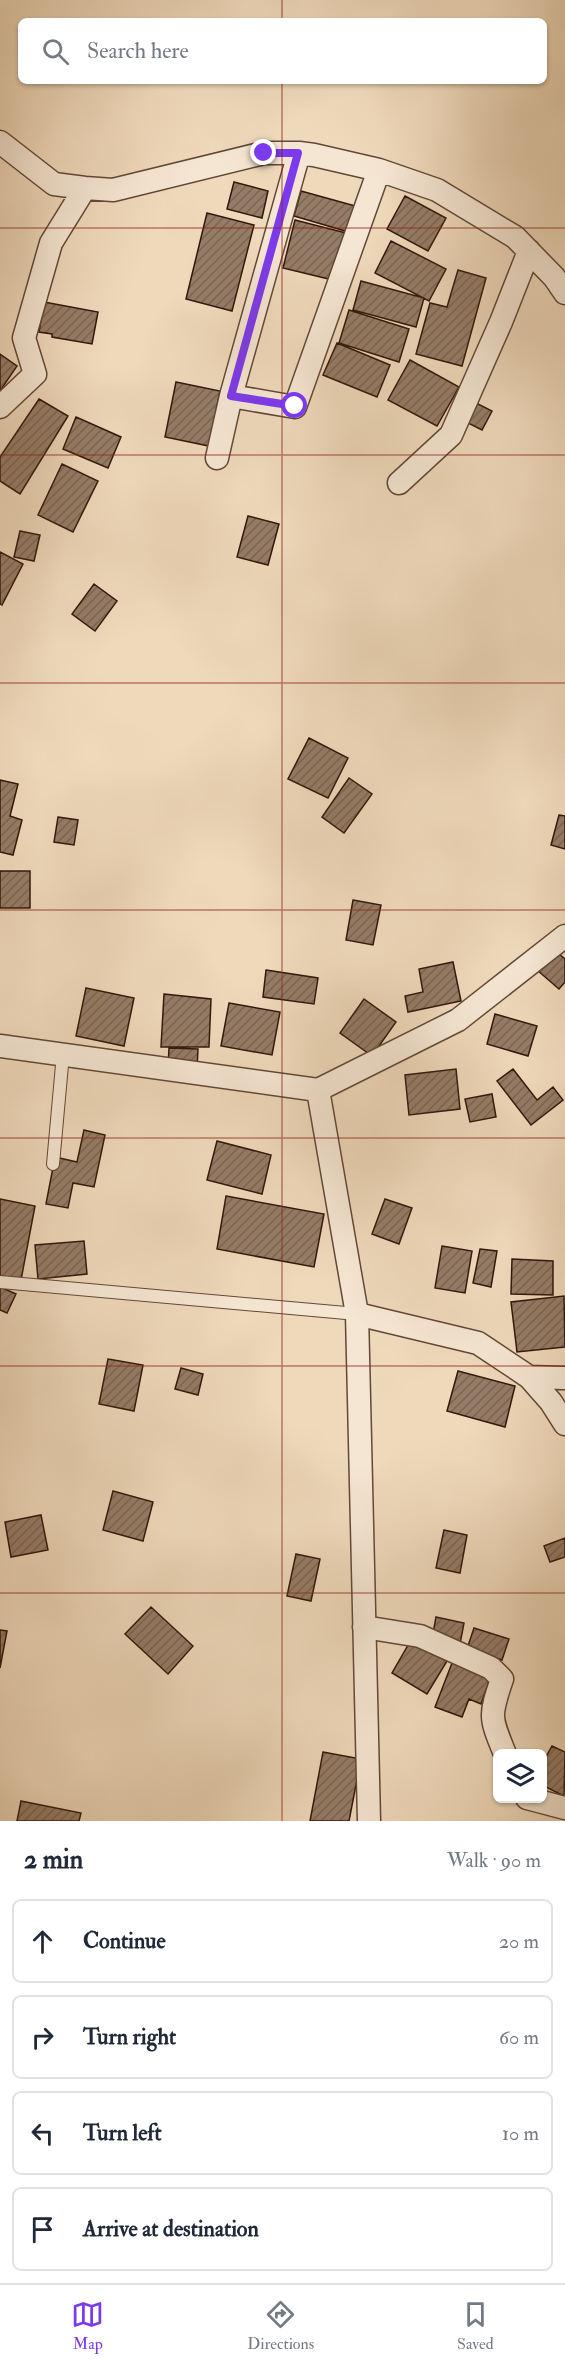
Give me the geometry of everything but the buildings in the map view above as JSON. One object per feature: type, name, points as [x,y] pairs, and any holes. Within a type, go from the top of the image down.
[{"type":"street","points":[[0,142],[54,184],[85,188],[113,190],[264,153],[298,153],[379,170],[437,190],[515,237],[554,277],[565,293]]},
{"type":"street","points":[[217,458],[231,396],[298,153]]},
{"type":"street","points":[[231,396],[295,406],[379,170]]},
{"type":"street","points":[[0,407],[35,374],[24,338],[51,243],[85,188]]},
{"type":"street","points":[[399,483],[451,435],[501,322],[529,251]]},
{"type":"street","points":[[0,1046],[318,1090],[458,1020],[565,936]]},
{"type":"street","points":[[318,1090],[357,1314],[369,1821]]},
{"type":"street","points":[[357,1314],[478,1343],[529,1377],[551,1402],[565,1424]]},
{"type":"street","points":[[529,1377],[565,1378]]},
{"type":"street","points":[[364,1627],[420,1636],[491,1668],[502,1679],[493,1704],[491,1720],[503,1749]]},
{"type":"street","points":[[546,1803],[565,1808]]},
{"type":"lane","points":[[53,1164],[63,1054]]},
{"type":"lane","points":[[0,1282],[357,1314]]},
{"type":"route","points":[[264,153],[298,153],[231,396],[295,406]]}]
